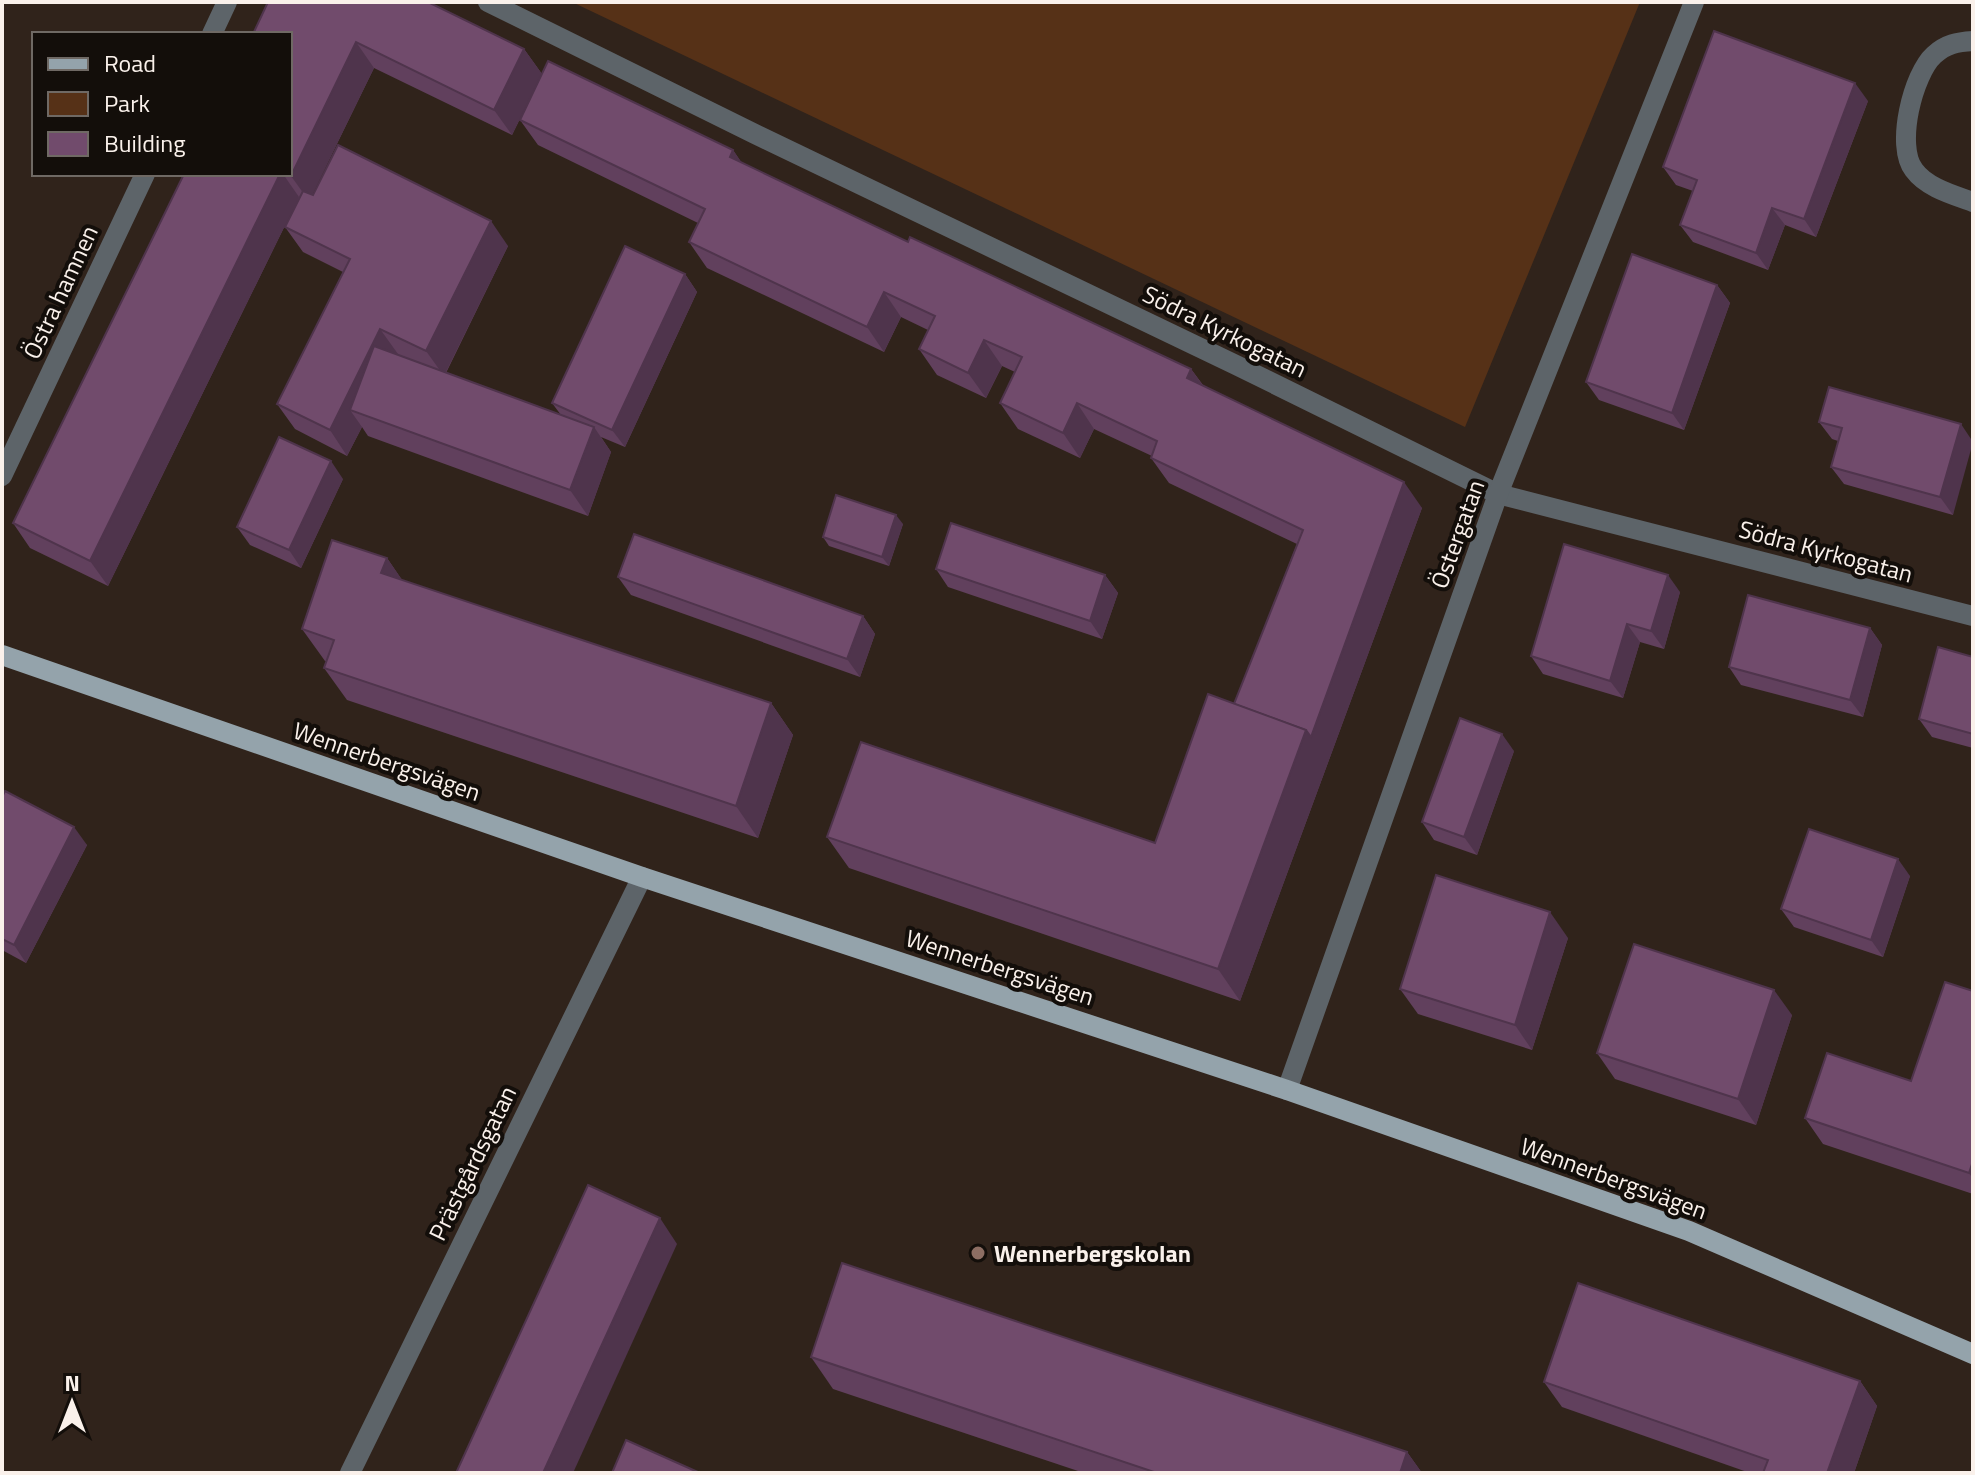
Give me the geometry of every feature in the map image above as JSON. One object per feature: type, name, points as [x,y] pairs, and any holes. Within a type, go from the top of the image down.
[{"type":"main road","name":"Wennerbergsvägen","points":[[2,655],[642,877],[1287,1090],[1689,1231],[1973,1354]]},
{"type":"street","points":[[213,32],[227,2]]},
{"type":"street","name":"Södra Kyrkogatan","points":[[488,2],[1498,494],[1973,616]]},
{"type":"street","name":"Östergatan","points":[[1287,1090],[1498,494],[1694,2]]},
{"type":"street","points":[[1973,41],[1954,42],[1932,56],[1917,83],[1904,133],[1913,170],[1941,190],[1973,202]]},
{"type":"street","name":"Östra hamnen","points":[[2,476],[144,176]]},
{"type":"street","name":"Prästgårdsgatan","points":[[350,1473],[642,877]]},
{"type":"green space","points":[[572,2],[1640,2],[1465,427]]},
{"type":"building","points":[[268,2],[428,2],[524,49],[494,110],[356,42],[292,174],[292,32],[254,32]]},
{"type":"building","points":[[1714,31],[1855,83],[1804,219],[1772,208],[1756,253],[1680,225],[1697,180],[1663,167]]},
{"type":"building","points":[[548,61],[733,150],[730,157],[908,242],[910,237],[1191,369],[1187,378],[1404,482],[1311,737],[1306,730],[1234,704],[1303,530],[1151,458],[1157,441],[1077,403],[1063,433],[1000,403],[1022,357],[984,340],[968,373],[919,349],[935,316],[884,292],[867,327],[689,242],[705,209],[520,120]]},
{"type":"building","points":[[338,145],[491,221],[426,351],[380,329],[330,430],[277,404],[350,259],[285,227],[303,191],[313,195]]},
{"type":"building","points":[[183,176],[279,176],[90,561],[13,523]]},
{"type":"building","points":[[625,246],[685,274],[612,430],[552,403]]},
{"type":"building","points":[[1632,254],[1717,285],[1672,413],[1586,382]]},
{"type":"building","points":[[374,346],[594,427],[570,490],[350,410]]},
{"type":"building","points":[[1829,387],[1961,424],[1940,497],[1831,467],[1842,428],[1819,422]]},
{"type":"building","points":[[279,437],[331,461],[289,550],[237,527]]},
{"type":"building","points":[[836,495],[896,515],[882,557],[823,537]]},
{"type":"building","points":[[951,523],[1105,575],[1090,621],[936,569]]},
{"type":"building","points":[[634,534],[863,616],[847,659],[618,577]]},
{"type":"building","points":[[332,540],[387,558],[381,573],[771,703],[736,806],[324,668],[334,640],[302,629]]},
{"type":"building","points":[[1564,544],[1668,575],[1651,631],[1627,624],[1610,681],[1531,656]]},
{"type":"building","points":[[1748,595],[1870,628],[1850,700],[1729,667]]},
{"type":"building","points":[[1938,647],[1973,657],[1973,734],[1919,719]]},
{"type":"building","points":[[1208,694],[1306,730],[1218,969],[827,837],[861,742],[1155,843]]},
{"type":"building","points":[[1460,718],[1502,734],[1464,837],[1422,822]]},
{"type":"building","points":[[5,791],[74,827],[14,945],[2,939],[2,797]]},
{"type":"building","points":[[1809,829],[1898,859],[1871,940],[1781,909]]},
{"type":"building","points":[[1436,875],[1550,912],[1515,1025],[1400,989]]},
{"type":"building","points":[[1634,944],[1774,990],[1738,1099],[1597,1053]]},
{"type":"building","points":[[1945,982],[1973,991],[1973,1161],[1969,1173],[1805,1118],[1827,1053],[1911,1081]]},
{"type":"building","points":[[588,1185],[660,1218],[543,1473],[456,1473]]},
{"type":"building","points":[[842,1263],[1407,1452],[1400,1473],[1157,1473],[811,1357]]},
{"type":"building","points":[[1578,1283],[1860,1381],[1827,1473],[1763,1473],[1768,1460],[1544,1382]]},
{"type":"building","points":[[626,1440],[700,1473],[612,1473]]},
{"type":"place","name":"Wennerbergskolan","points":[[978,1253]]}]
